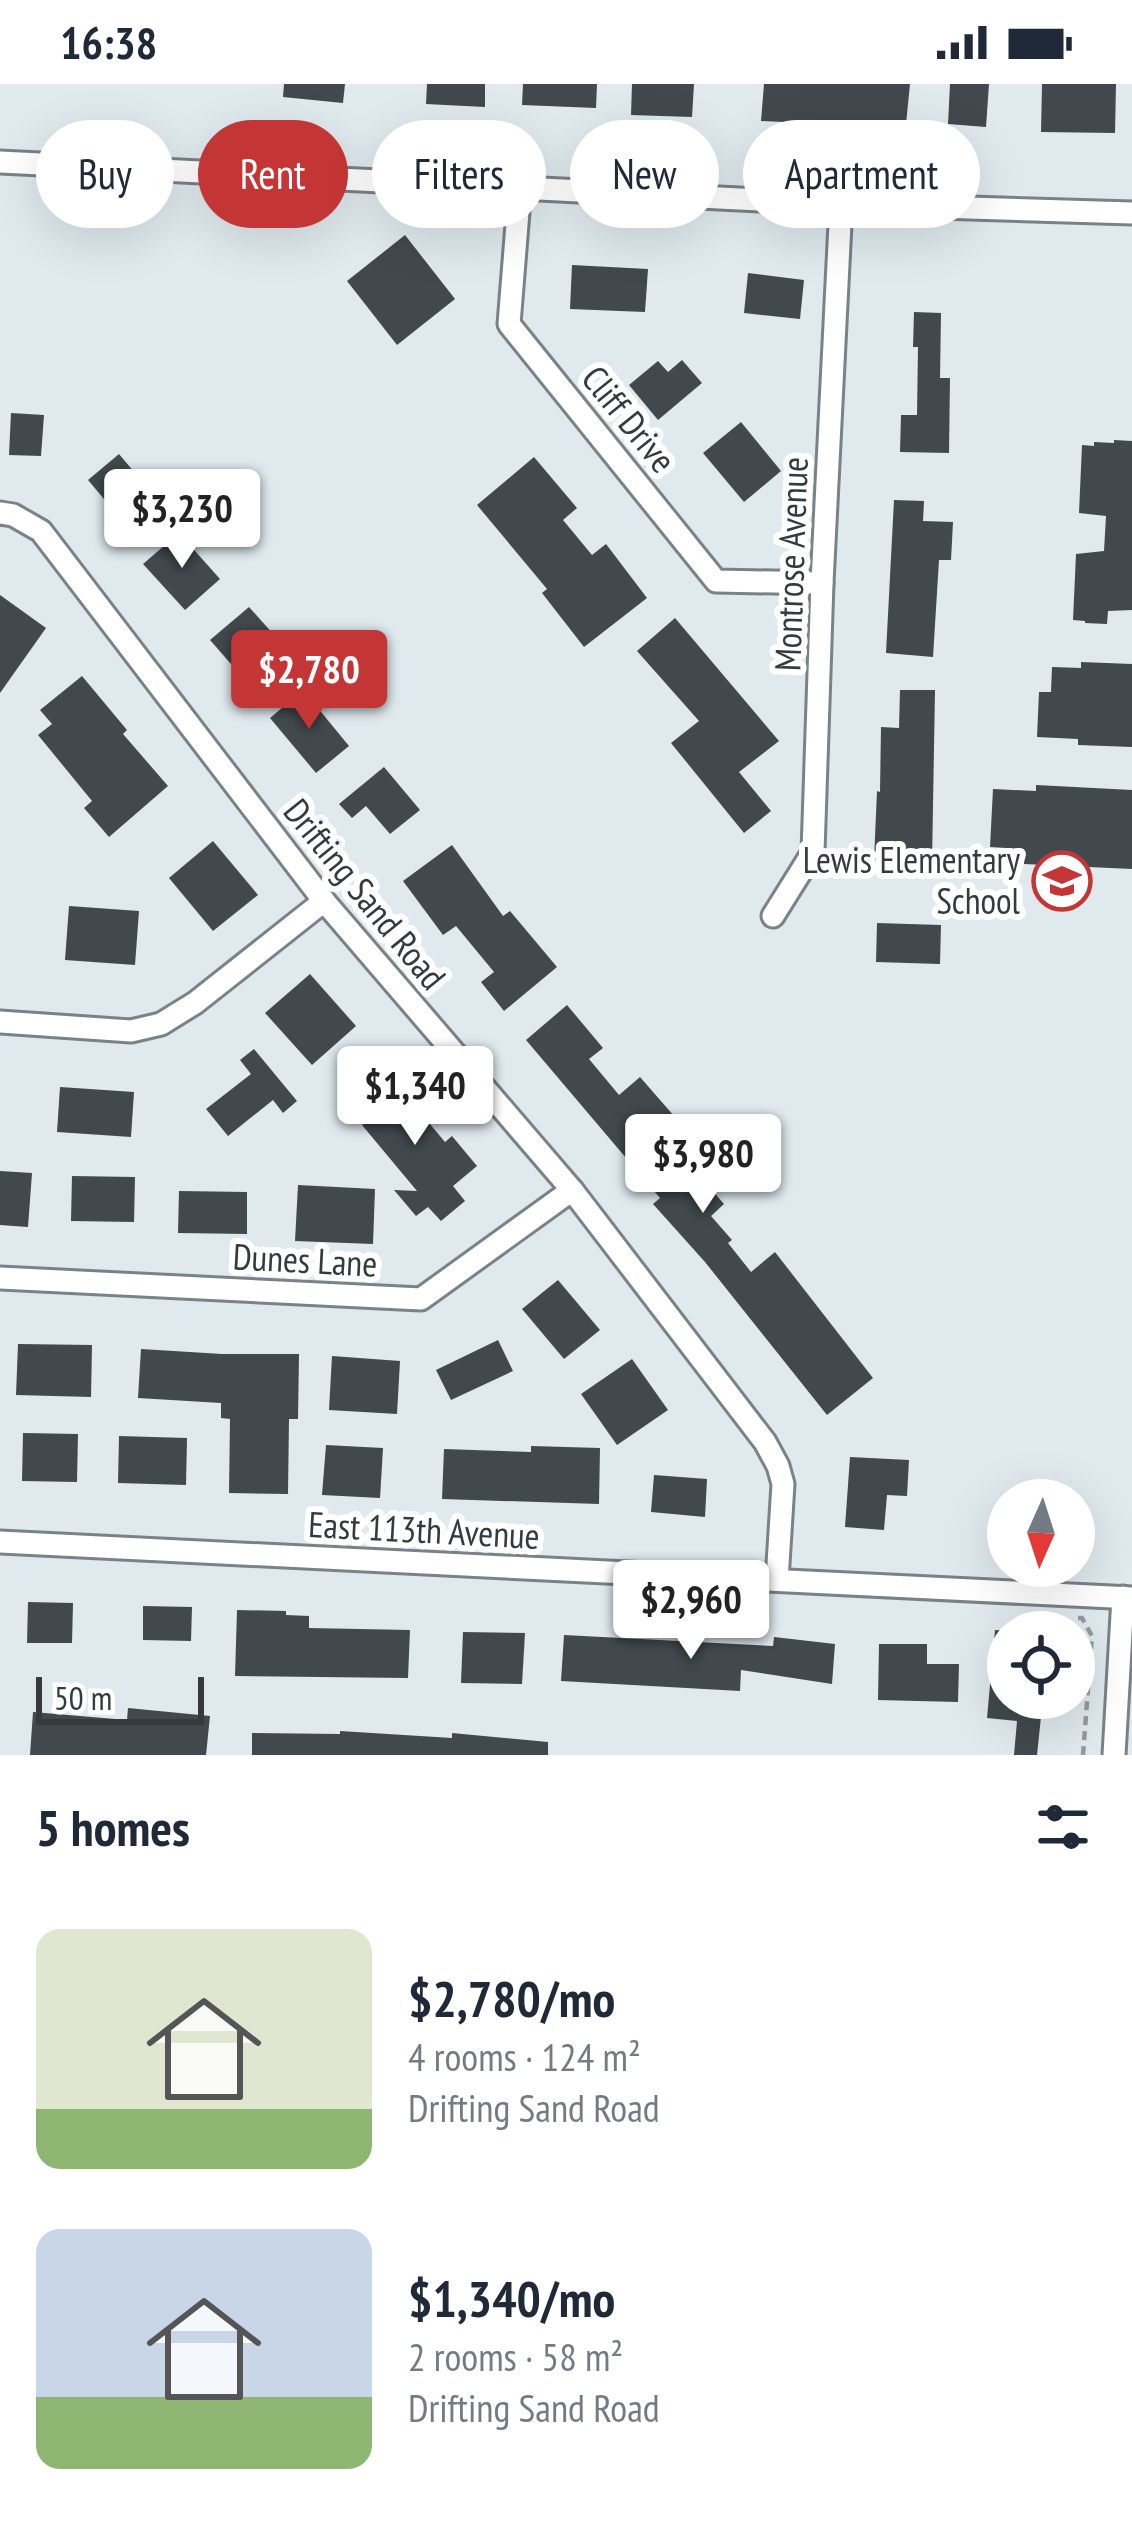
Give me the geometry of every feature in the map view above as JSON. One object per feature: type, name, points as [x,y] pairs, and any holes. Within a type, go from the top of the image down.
[{"type":"street","points":[[0,162],[372,180]]},
{"type":"street","points":[[546,188],[743,199]]},
{"type":"street","points":[[980,208],[1132,213]]},
{"type":"street","name":"Cliff Drive","points":[[517,228],[509,324],[716,580],[822,583]]},
{"type":"street","name":"Montrose Avenue","points":[[773,916],[813,852],[840,228]]},
{"type":"street","name":"Drifting Sand Road","points":[[0,513],[40,530],[324,902],[572,1190],[765,1442],[783,1484],[777,1580]]},
{"type":"street","points":[[0,1022],[130,1030],[160,1024],[195,1003],[324,902]]},
{"type":"street","name":"Dunes Lane","points":[[0,1278],[422,1299],[572,1190]]},
{"type":"street","name":"East 113th Avenue","points":[[0,1542],[1127,1597]]},
{"type":"street","points":[[1114,1755],[1127,1597]]},
{"type":"path","points":[[1083,1755],[1086,1719]]},
{"type":"building","points":[[284,84],[345,84],[343,103],[283,97]]},
{"type":"building","points":[[427,84],[485,84],[485,107],[426,104]]},
{"type":"building","points":[[523,84],[597,84],[596,108],[522,105]]},
{"type":"building","points":[[632,84],[694,84],[692,117],[631,115]]},
{"type":"building","points":[[764,84],[910,84],[906,120],[761,120]]},
{"type":"building","points":[[950,84],[989,84],[986,127],[980,127],[980,120],[948,120]]},
{"type":"building","points":[[1042,84],[1116,84],[1115,133],[1041,132]]},
{"type":"building","points":[[405,235],[455,299],[397,345],[347,281]]},
{"type":"building","points":[[572,265],[648,269],[645,312],[570,309]]},
{"type":"building","points":[[748,273],[804,280],[800,319],[744,313]]},
{"type":"building","points":[[914,312],[941,313],[940,378],[950,378],[949,453],[900,452],[901,415],[917,415]]},
{"type":"building","points":[[682,360],[702,383],[658,420],[629,385],[658,361],[668,372]]},
{"type":"building","points":[[11,413],[44,415],[41,456],[9,455]]},
{"type":"building","points":[[741,422],[781,471],[744,502],[703,453]]},
{"type":"building","points":[[1132,441],[1132,610],[1108,611],[1107,624],[1085,623],[1073,620],[1076,554],[1104,551],[1106,516],[1079,513],[1082,445]]},
{"type":"building","points":[[119,454],[156,498],[125,524],[88,480]]},
{"type":"building","points":[[534,457],[577,508],[563,520],[592,555],[606,544],[647,598],[584,647],[542,593],[547,589],[477,505]]},
{"type":"building","points":[[894,500],[924,501],[923,521],[953,522],[951,560],[939,560],[933,657],[886,653]]},
{"type":"building","points":[[179,533],[220,579],[185,610],[143,564]]},
{"type":"building","points":[[0,595],[46,628],[0,693]]},
{"type":"building","points":[[249,607],[291,654],[252,688],[210,640]]},
{"type":"building","points":[[675,618],[779,741],[739,772],[771,811],[744,833],[671,743],[699,721],[637,651]]},
{"type":"building","points":[[1081,662],[1132,664],[1132,747],[1078,745],[1078,739],[1037,737],[1039,692],[1051,692],[1052,667],[1081,668]]},
{"type":"building","points":[[82,676],[168,786],[109,837],[84,808],[92,801],[38,735],[52,724],[40,710]]},
{"type":"building","points":[[303,690],[349,746],[316,773],[270,718]]},
{"type":"building","points":[[900,690],[935,690],[932,863],[874,860],[881,727],[899,728]]},
{"type":"building","points":[[384,767],[420,810],[390,834],[366,806],[352,818],[339,804]]},
{"type":"building","points":[[1036,785],[1132,790],[1132,869],[1024,864],[1024,849],[990,847],[993,789],[1036,791]]},
{"type":"building","points":[[213,841],[258,895],[213,931],[169,878]]},
{"type":"building","points":[[452,845],[503,916],[510,911],[557,967],[504,1011],[481,982],[494,972],[456,926],[443,935],[403,881]]},
{"type":"building","points":[[69,906],[139,911],[135,965],[65,960]]},
{"type":"building","points":[[877,923],[941,925],[940,964],[876,962]]},
{"type":"building","points":[[310,974],[356,1026],[312,1065],[265,1013]]},
{"type":"building","points":[[567,1005],[603,1048],[589,1059],[619,1095],[640,1077],[688,1132],[659,1157],[690,1193],[704,1181],[724,1204],[711,1216],[751,1272],[775,1252],[873,1378],[827,1415],[653,1204],[660,1198],[526,1040]]},
{"type":"building","points":[[254,1049],[297,1101],[283,1113],[273,1100],[228,1136],[206,1109],[251,1074],[240,1060]]},
{"type":"building","points":[[382,1067],[445,1142],[452,1136],[477,1166],[453,1186],[465,1201],[441,1221],[428,1207],[416,1216],[394,1190],[417,1191],[362,1125],[376,1114],[355,1090]]},
{"type":"building","points":[[60,1087],[134,1092],[131,1137],[57,1132]]},
{"type":"building","points":[[0,1171],[32,1173],[28,1227],[0,1225]]},
{"type":"building","points":[[72,1176],[135,1177],[134,1222],[71,1221]]},
{"type":"building","points":[[298,1185],[375,1189],[373,1244],[295,1241]]},
{"type":"building","points":[[179,1191],[247,1192],[247,1234],[178,1233]]},
{"type":"building","points":[[558,1280],[600,1330],[564,1359],[522,1309]]},
{"type":"building","points":[[498,1340],[513,1371],[451,1400],[436,1370]]},
{"type":"building","points":[[18,1344],[92,1345],[91,1397],[16,1395]]},
{"type":"building","points":[[141,1349],[299,1354],[298,1419],[289,1419],[288,1494],[229,1493],[230,1419],[221,1418],[221,1403],[138,1398]]},
{"type":"building","points":[[332,1356],[400,1361],[397,1414],[329,1410]]},
{"type":"building","points":[[632,1359],[668,1410],[617,1445],[581,1394]]},
{"type":"building","points":[[23,1433],[78,1434],[77,1482],[22,1481]]},
{"type":"building","points":[[119,1436],[187,1438],[186,1485],[118,1483]]},
{"type":"building","points":[[326,1445],[383,1448],[380,1498],[322,1495]]},
{"type":"building","points":[[531,1446],[600,1448],[599,1504],[442,1499],[444,1449],[531,1452]]},
{"type":"building","points":[[850,1457],[909,1460],[907,1496],[887,1495],[884,1530],[845,1527]]},
{"type":"building","points":[[654,1475],[707,1479],[705,1517],[651,1512]]},
{"type":"building","points":[[28,1602],[73,1603],[72,1643],[27,1643]]},
{"type":"building","points":[[143,1606],[192,1607],[191,1641],[143,1640]]},
{"type":"building","points":[[237,1610],[309,1616],[309,1628],[410,1630],[408,1678],[235,1676]]},
{"type":"building","points":[[463,1632],[525,1633],[522,1684],[461,1683]]},
{"type":"building","points":[[564,1635],[773,1646],[774,1637],[835,1644],[832,1684],[741,1670],[740,1691],[561,1681]]},
{"type":"building","points":[[879,1644],[927,1644],[927,1664],[959,1664],[958,1702],[878,1700]]},
{"type":"building","points":[[128,1708],[210,1716],[206,1755],[30,1755],[33,1712],[127,1720]]},
{"type":"building","points":[[997,1719],[1041,1719],[1037,1755],[1014,1755],[1017,1721]]},
{"type":"building","points":[[340,1731],[452,1738],[452,1733],[548,1742],[548,1755],[252,1755],[252,1733]]},
{"type":"place","name":"Lewis Elementary School","points":[[1062,881]]}]
